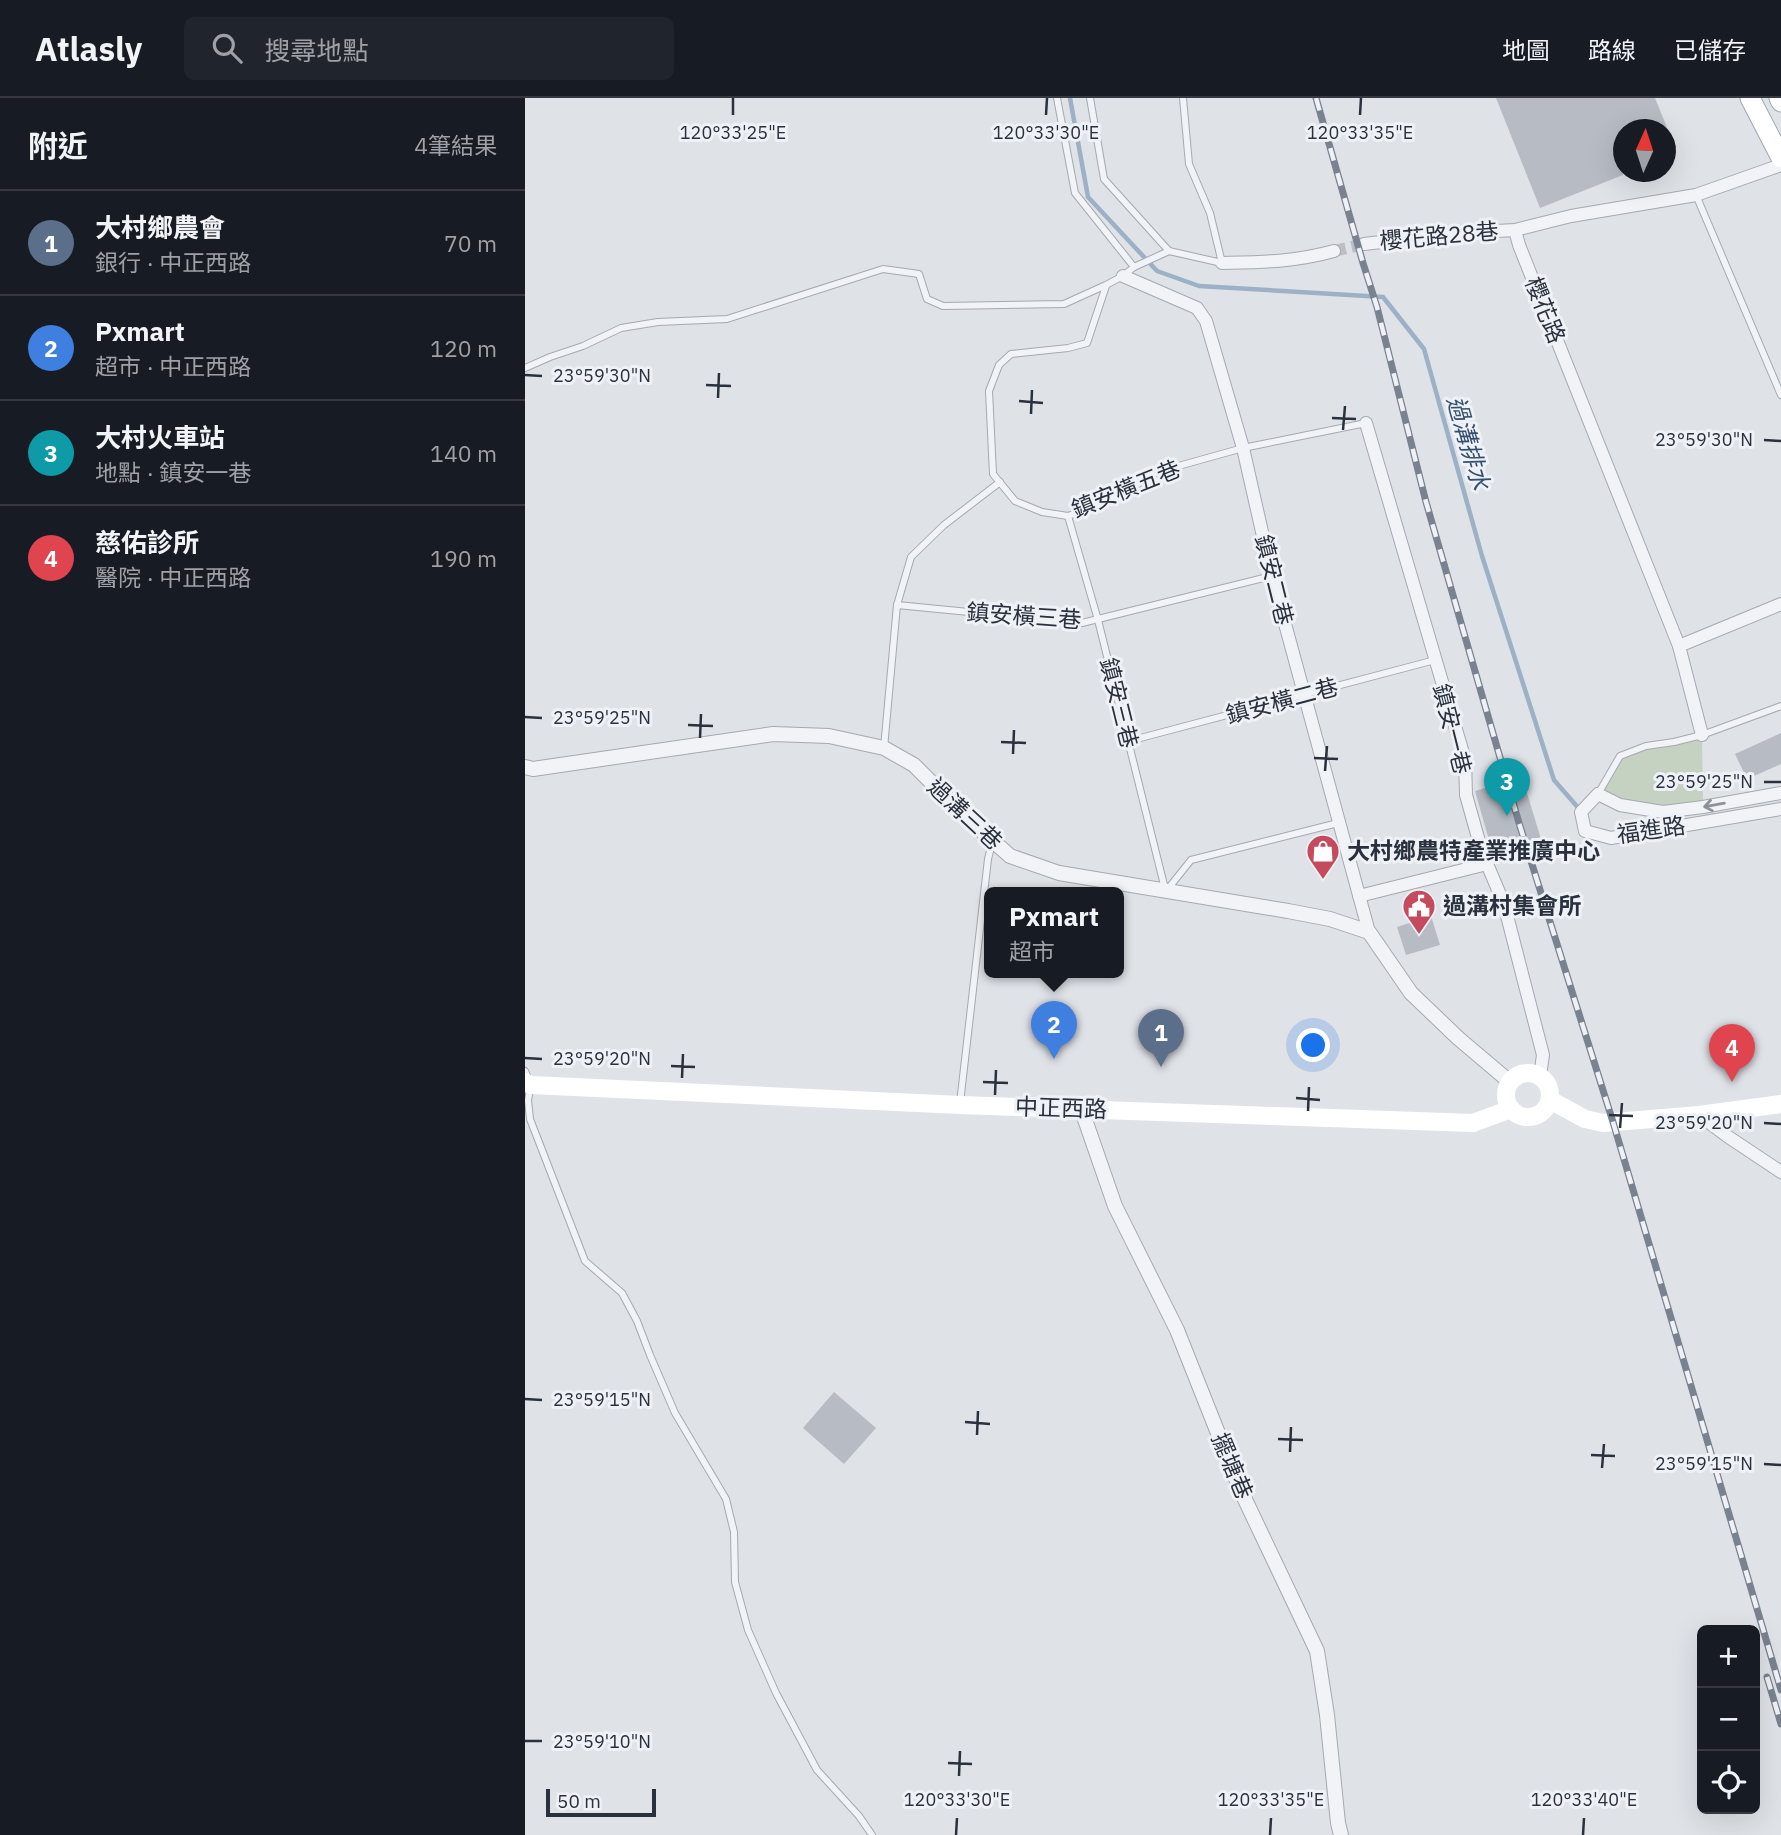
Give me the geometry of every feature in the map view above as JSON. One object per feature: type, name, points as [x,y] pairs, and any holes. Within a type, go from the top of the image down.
[{"type":"main road","points":[[1750,98],[1781,158]]},
{"type":"main road","points":[[1511,1109],[1506,1095],[1510,1082],[1521,1074],[1534,1073],[1549,1087],[1550,1100],[1585,1119],[1603,1123],[1699,1115],[1781,1104]]},
{"type":"main road","name":"中正西路","points":[[527,1079],[960,1105],[1473,1123],[1511,1109],[1516,1114],[1531,1117],[1543,1112],[1550,1100]]},
{"type":"street","points":[[1515,230],[1571,216],[1696,195],[1781,165]]},
{"type":"street","name":"櫻花路28巷","points":[[1364,244],[1459,233],[1515,230]]},
{"type":"street","name":"櫻花路","points":[[1515,230],[1679,646],[1702,735]]},
{"type":"street","points":[[1222,263],[1288,261],[1334,251]]},
{"type":"street","name":"鎮安二巷","points":[[1123,276],[1196,308],[1206,321],[1243,447],[1272,576],[1369,932]]},
{"type":"street","name":"鎮安一巷","points":[[1366,422],[1465,760],[1466,795],[1487,864],[1504,904],[1543,1055],[1540,1076]]},
{"type":"street","points":[[1679,646],[1781,604]]},
{"type":"street","name":"過溝三巷","points":[[525,768],[773,734],[829,736],[884,748],[914,765],[1010,856],[1059,873],[1330,919],[1369,932]]},
{"type":"street","name":"福進路","points":[[1781,793],[1663,812],[1620,805],[1598,794],[1581,812],[1585,831],[1611,838],[1781,809]]},
{"type":"street","points":[[1359,896],[1487,864]]},
{"type":"street","points":[[1369,932],[1411,993],[1510,1082]]},
{"type":"street","name":"擺塘巷","points":[[1081,1108],[1115,1206],[1177,1330],[1241,1491],[1317,1651],[1341,1835]]},
{"type":"street","points":[[1699,1115],[1781,1172]]},
{"type":"lane","points":[[1057,98],[1075,193],[1134,267]]},
{"type":"lane","points":[[1090,98],[1104,178],[1169,251],[1222,263],[1210,213],[1189,164],[1183,98]]},
{"type":"lane","points":[[1696,195],[1781,395]]},
{"type":"lane","points":[[525,368],[621,328],[658,322],[727,319],[883,270],[919,274],[927,299],[943,306],[1064,304],[1169,251]]},
{"type":"lane","points":[[884,748],[897,605],[911,557],[944,525],[1000,482],[993,474],[989,391],[999,365],[1011,354],[1087,343],[1106,285]]},
{"type":"lane","name":"鎮安橫五巷","points":[[1000,482],[1015,501],[1042,512],[1067,516],[1113,500],[1157,472],[1243,447],[1366,422]]},
{"type":"lane","name":"鎮安三巷","points":[[1067,516],[1098,620],[1166,891]]},
{"type":"lane","name":"鎮安橫三巷","points":[[897,605],[1081,623],[1272,576]]},
{"type":"lane","name":"鎮安橫二巷","points":[[1129,741],[1434,660]]},
{"type":"lane","points":[[1598,794],[1620,756],[1646,746],[1702,735],[1781,706]]},
{"type":"lane","points":[[1166,891],[1191,860],[1338,823]]},
{"type":"lane","points":[[984,887],[992,841]]},
{"type":"lane","points":[[960,1105],[984,890]]},
{"type":"lane","points":[[527,1079],[530,1119],[585,1261],[622,1293],[637,1321],[675,1413],[726,1499],[734,1532],[735,1582],[753,1643],[817,1770],[859,1816],[872,1835]]},
{"type":"green space","points":[[1702,735],[1703,807],[1620,805],[1598,794],[1620,756],[1646,746]]},
{"type":"building","points":[[1496,98],[1655,98],[1664,119],[1613,119],[1613,179],[1540,208]]},
{"type":"building","points":[[1781,733],[1781,764],[1747,779],[1735,754]]},
{"type":"building","points":[[1522,777],[1541,839],[1493,854],[1475,791]]},
{"type":"building","name":"過溝村集會所","points":[[1431,916],[1440,945],[1406,955],[1397,927]]},
{"type":"building","points":[[834,1392],[876,1428],[844,1464],[803,1428]]},
{"type":"waterway","name":"過溝排水","points":[[1070,98],[1088,197],[1157,271],[1199,286],[1383,297],[1424,349],[1482,556],[1554,780],[1581,811]]},
{"type":"tunnel","points":[[1334,251],[1364,244]]},
{"type":"railway","points":[[1316,98],[1377,307],[1426,502],[1519,823],[1613,1122],[1781,1690]]},
{"type":"railway","points":[[1767,1677],[1781,1724]]},
{"type":"place","name":"大村火車站","points":[[1507,816]]},
{"type":"place","name":"大村鄉農特產業推廣中心","points":[[1323,881]]},
{"type":"place","name":"過溝村集會所","points":[[1419,936]]},
{"type":"place","name":"Pxmart","points":[[1054,1059]]},
{"type":"place","name":"大村鄉農會","points":[[1161,1067]]},
{"type":"place","name":"慈佑診所","points":[[1732,1082]]}]
